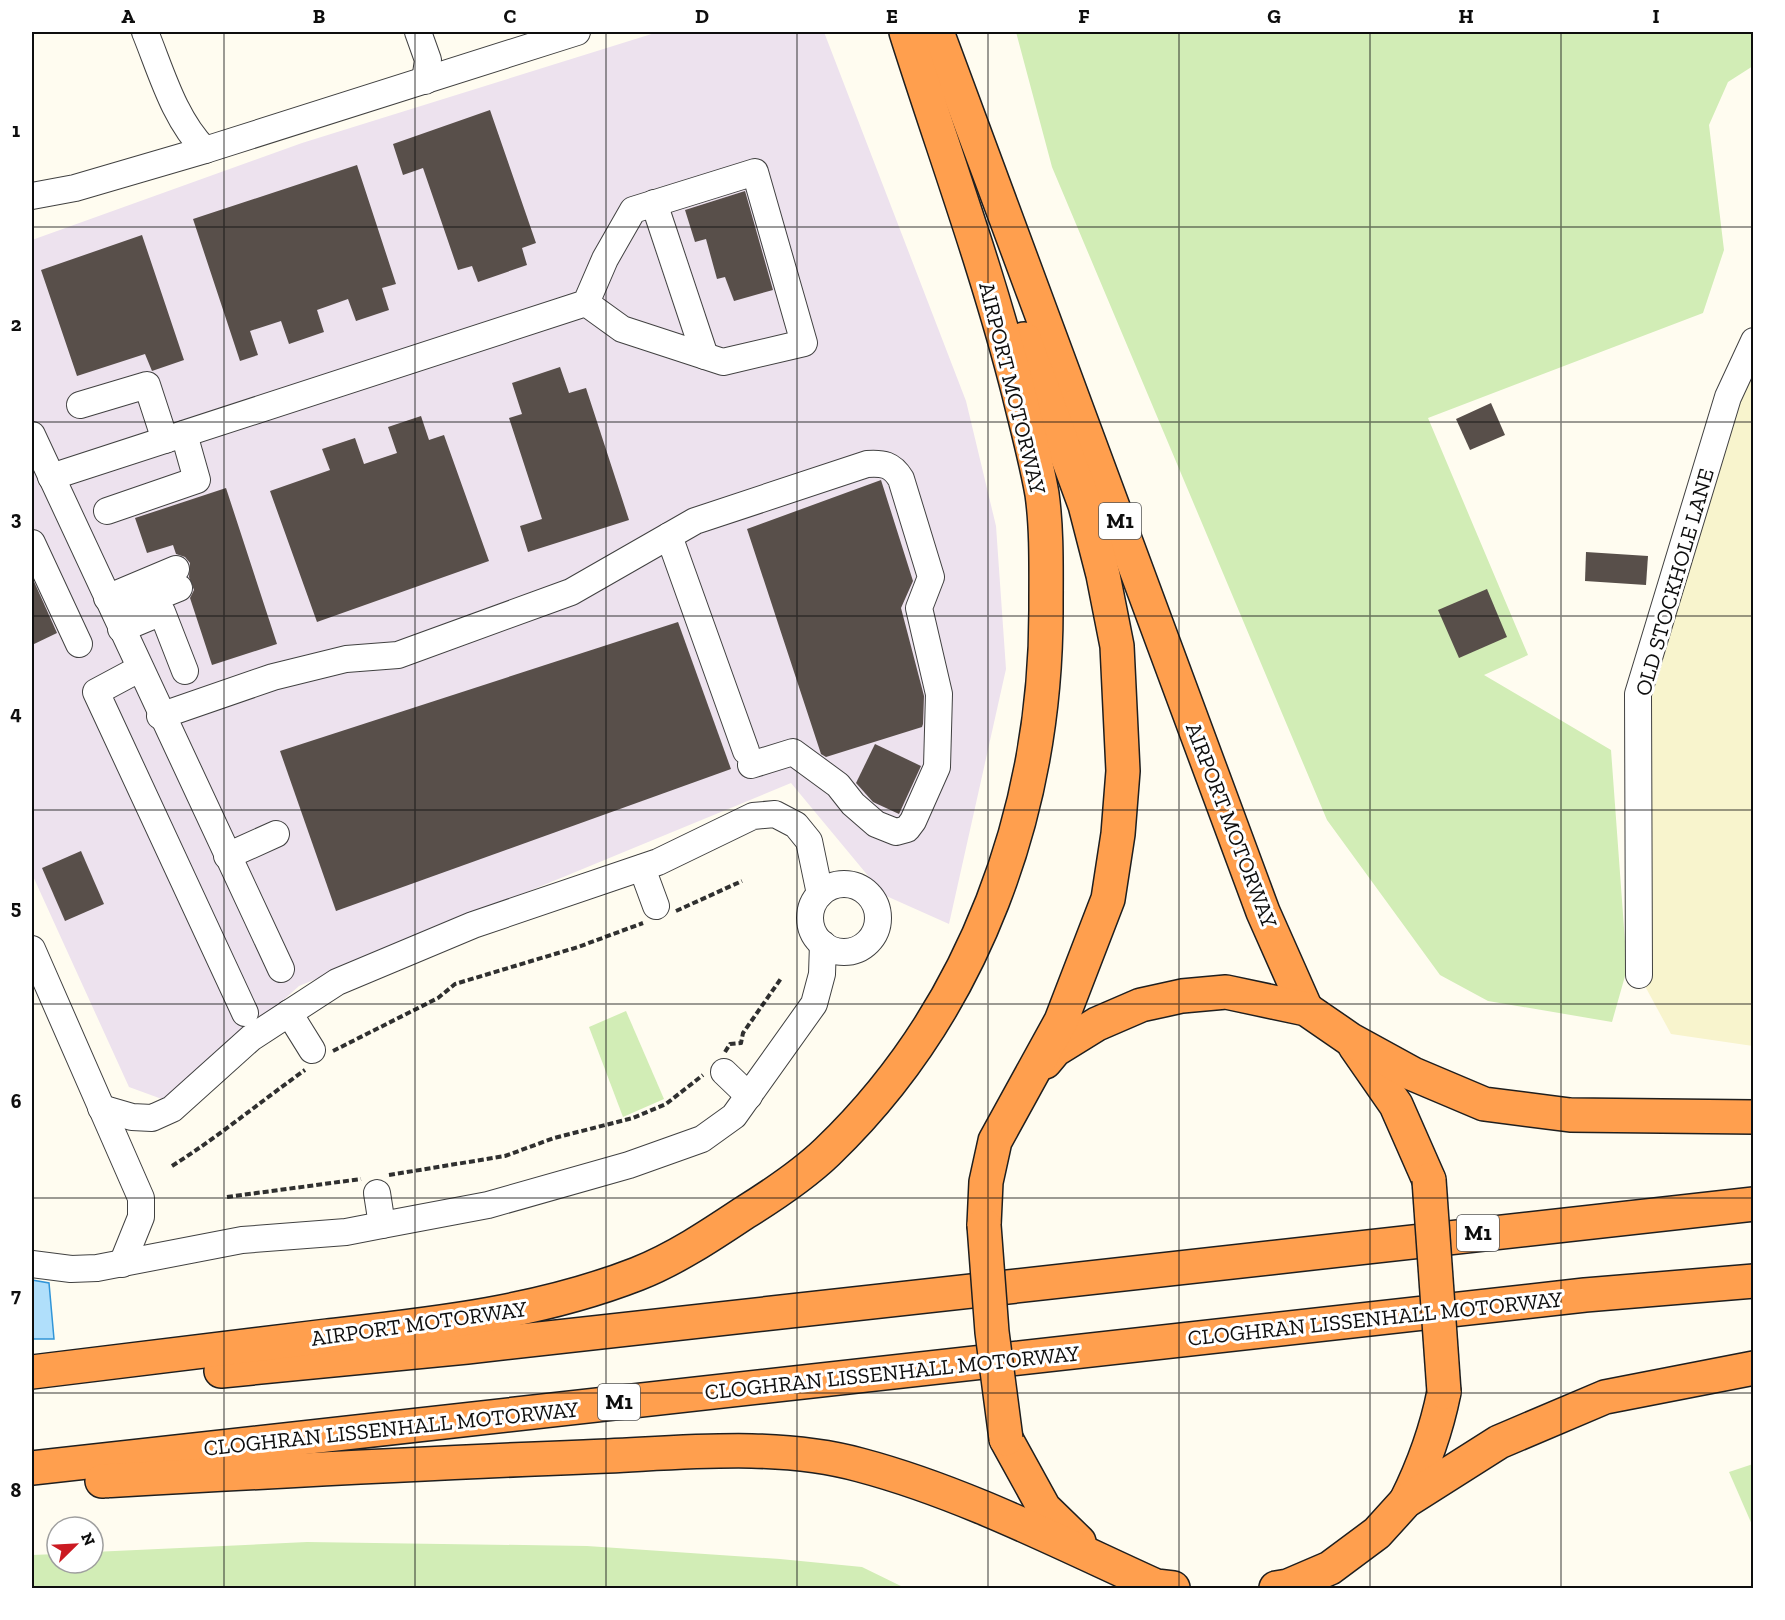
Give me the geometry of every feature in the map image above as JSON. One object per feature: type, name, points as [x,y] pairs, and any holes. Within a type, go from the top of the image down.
[{"type":"highway","name":"AIRPORT MOTORWAY","points":[[32,1372],[472,1319],[546,1304],[640,1273],[708,1237],[781,1189],[825,1154],[875,1101],[918,1045],[952,989],[982,932],[1018,827],[1036,751],[1046,654],[1046,558],[1042,496],[1001,324],[906,32]]},
{"type":"highway","name":"M1","points":[[911,32],[1085,505],[1103,575],[1117,646],[1122,771],[1118,834],[1108,899],[1062,1021],[1020,1091],[995,1141],[986,1182],[984,1225],[992,1332],[1006,1439],[1044,1508],[1096,1558]]},
{"type":"highway","name":"AIRPORT MOTORWAY","points":[[937,32],[1263,912],[1306,1009]]},
{"type":"highway","name":"M1","points":[[1020,1091],[1055,1050],[1097,1024],[1141,1005],[1182,996],[1226,992],[1306,1009],[1351,1040],[1413,1074],[1484,1104],[1570,1115],[1754,1117]]},
{"type":"highway","name":"M1","points":[[1276,1588],[1288,1586],[1330,1568],[1377,1533],[1406,1501],[1429,1455],[1444,1392],[1429,1180],[1396,1105],[1351,1040]]},
{"type":"highway","name":"M1","points":[[32,1390],[466,1347],[1754,1204]]},
{"type":"highway","name":"CLOGHRAN LISSENHALL MOTORWAY","points":[[32,1468],[1585,1295],[1754,1281]]},
{"type":"highway","points":[[1406,1501],[1499,1442],[1605,1397],[1754,1368]]},
{"type":"highway","name":"M1","points":[[32,1485],[384,1465],[702,1453],[800,1455],[859,1464],[942,1491],[1156,1586],[1173,1588]]},
{"type":"street","points":[[145,32],[178,112],[191,135],[205,150]]},
{"type":"street","points":[[418,32],[428,60],[425,81]]},
{"type":"street","points":[[32,196],[75,188],[205,150],[577,32]]},
{"type":"street","points":[[51,477],[586,303],[622,225],[633,210],[755,172],[804,343],[723,362],[622,328],[586,303]]},
{"type":"street","points":[[654,203],[705,356]]},
{"type":"street","name":"OLD STOCKHOLE LANE","points":[[1639,975],[1638,694],[1728,397],[1753,343]]},
{"type":"street","points":[[80,405],[147,385],[197,480],[107,510]]},
{"type":"street","points":[[32,435],[160,716],[281,969]]},
{"type":"street","points":[[160,716],[273,677],[346,659],[398,655],[571,592],[695,521],[867,464],[881,463],[894,467],[901,479],[931,577],[919,608],[939,694],[937,767],[914,821],[907,829],[896,832],[876,824],[853,804],[838,785],[794,752],[749,758],[669,536]]},
{"type":"street","points":[[32,543],[79,644]]},
{"type":"street","points":[[114,614],[177,578]]},
{"type":"street","points":[[114,614],[162,612],[185,671]]},
{"type":"street","points":[[139,669],[96,692],[245,1013]]},
{"type":"street","points":[[100,1108],[132,1117],[152,1118],[172,1109],[251,1038],[337,982],[473,925],[642,868],[753,816],[775,814],[796,825],[809,841],[820,894]]},
{"type":"street","points":[[227,856],[276,834]]},
{"type":"street","points":[[642,868],[657,914]]},
{"type":"street","points":[[840,884],[861,888],[876,905],[878,916],[872,937],[854,951],[832,950],[823,944],[811,925],[813,904],[820,894],[840,884]]},
{"type":"street","points":[[32,1264],[71,1269],[122,1264],[242,1240],[346,1232],[488,1205],[629,1165],[702,1139],[734,1116],[814,1004],[822,974],[823,944]]},
{"type":"street","points":[[32,949],[141,1198],[141,1217],[122,1264]]},
{"type":"street","points":[[289,1013],[315,1057]]},
{"type":"street","points":[[716,1069],[748,1096]]},
{"type":"street","points":[[376,1182],[382,1225]]},
{"type":"path","points":[[172,1166],[209,1143],[315,1057],[438,998],[455,984],[578,947],[742,881]]},
{"type":"path","points":[[227,1197],[376,1182],[507,1155],[554,1138],[633,1118],[666,1104],[716,1069],[730,1044],[741,1043],[743,1033],[782,977]]},
{"type":"shaded area","points":[[658,32],[824,32],[966,401],[996,526],[1006,669],[949,924],[884,895],[791,783],[299,986],[170,1102],[129,1087],[32,874],[32,240],[302,143]]},
{"type":"shaded area","points":[[1753,344],[1753,1046],[1671,1034],[1639,975],[1638,694]]},
{"type":"green space","points":[[1016,32],[1753,32],[1753,66],[1728,82],[1709,125],[1724,250],[1703,313],[1428,418],[1528,655],[1484,675],[1611,750],[1627,969],[1612,1022],[1488,1001],[1440,975],[1327,820],[1052,167]]},
{"type":"green space","points":[[626,1011],[664,1099],[623,1117],[589,1027]]},
{"type":"green space","points":[[1754,1464],[1753,1527],[1729,1472]]},
{"type":"green space","points":[[307,1542],[587,1546],[862,1567],[905,1588],[32,1588],[32,1555],[45,1554],[45,1575],[105,1575],[105,1551]]},
{"type":"water","points":[[32,1280],[49,1283],[54,1339],[32,1339]]},
{"type":"building","points":[[490,110],[536,243],[522,248],[527,265],[478,282],[472,266],[458,270],[423,168],[403,175],[393,144]]},
{"type":"building","points":[[357,165],[396,284],[382,288],[389,310],[356,321],[348,299],[317,310],[324,332],[289,344],[281,321],[250,331],[258,355],[240,361],[193,219]]},
{"type":"building","points":[[745,191],[773,290],[734,301],[725,277],[717,279],[706,239],[695,242],[685,210]]},
{"type":"building","points":[[142,235],[184,360],[152,371],[145,354],[77,376],[41,270]]},
{"type":"building","points":[[560,367],[569,393],[586,388],[629,520],[528,552],[520,526],[542,519],[509,418],[522,414],[512,383]]},
{"type":"building","points":[[1491,403],[1505,435],[1470,450],[1456,419]]},
{"type":"building","points":[[421,416],[429,440],[444,435],[489,561],[317,622],[270,491],[330,470],[322,449],[355,438],[364,464],[397,453],[388,427]]},
{"type":"building","points":[[881,480],[913,581],[901,608],[924,696],[923,724],[922,727],[826,757],[821,754],[747,529]]},
{"type":"building","points":[[226,488],[277,644],[212,665],[190,598],[194,590],[189,577],[190,563],[185,557],[176,554],[173,545],[147,553],[135,518]]},
{"type":"building","points":[[1586,552],[1648,556],[1646,585],[1585,581]]},
{"type":"building","points":[[32,577],[57,633],[32,645]]},
{"type":"building","points":[[1487,589],[1507,637],[1459,658],[1438,610]]},
{"type":"building","points":[[678,622],[731,769],[336,911],[280,751]]},
{"type":"building","points":[[875,744],[921,766],[899,814],[873,802],[856,783]]},
{"type":"building","points":[[81,851],[104,904],[65,921],[42,868]]}]
